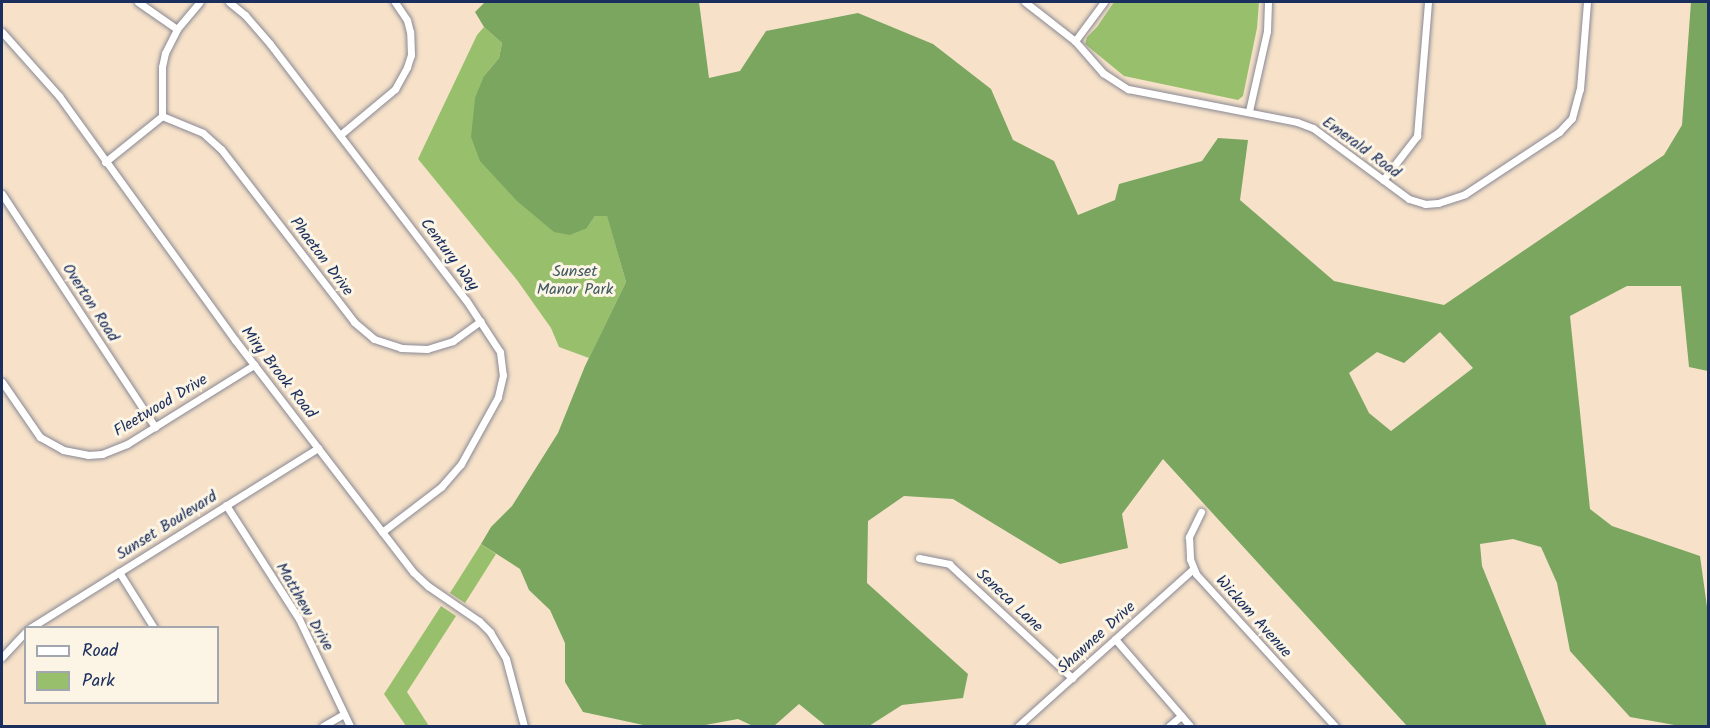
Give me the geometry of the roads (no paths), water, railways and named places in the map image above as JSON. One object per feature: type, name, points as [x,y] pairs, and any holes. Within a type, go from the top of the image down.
[{"type":"street","points":[[138,2],[177,29]]},
{"type":"street","points":[[105,162],[162,116],[162,68],[165,53],[177,29],[200,2]]},
{"type":"street","name":"Century Way","points":[[229,2],[258,29],[340,135],[481,321],[496,342],[503,362],[498,398],[461,464],[451,477],[382,532]]},
{"type":"street","points":[[340,135],[394,89],[408,67],[411,55],[410,32],[407,20],[395,2]]},
{"type":"street","name":"Emerald Road","points":[[1024,2],[1075,41],[1103,73],[1128,90],[1250,111],[1313,128],[1409,199],[1425,204],[1438,203],[1465,194],[1559,132],[1572,118],[1580,89],[1587,2]]},
{"type":"street","points":[[1075,41],[1104,2]]},
{"type":"street","points":[[1250,111],[1267,31],[1268,2]]},
{"type":"street","points":[[1383,180],[1418,136],[1428,2]]},
{"type":"street","name":"Miry Brook Road","points":[[2,32],[59,96],[254,365],[413,572],[428,586],[468,612],[490,632],[506,658],[524,726]]},
{"type":"street","name":"Phaeton Drive","points":[[162,116],[202,133],[221,149],[354,322],[374,339],[401,348],[427,349],[453,340],[481,321]]},
{"type":"street","name":"Overton Road","points":[[2,194],[155,427]]},
{"type":"street","name":"Fleetwood Drive","points":[[2,382],[40,437],[69,452],[88,455],[116,450],[254,365]]},
{"type":"street","name":"Sunset Boulevard","points":[[32,626],[318,448]]},
{"type":"street","name":"Matthew Drive","points":[[226,505],[298,619],[350,726]]},
{"type":"street","name":"Wickom Avenue","points":[[1201,512],[1189,537],[1188,549],[1194,569],[1335,726]]},
{"type":"street","name":"Seneca Lane","points":[[919,558],[949,564],[1072,678]]},
{"type":"street","name":"Shawnee Drive","points":[[1018,726],[1194,569]]},
{"type":"street","points":[[119,572],[153,626]]},
{"type":"street","points":[[2,657],[24,633]]},
{"type":"street","points":[[1115,639],[1190,726]]},
{"type":"street","points":[[323,726],[344,714]]},
{"type":"street","points":[[1169,726],[1181,716]]},
{"type":"park label","name":"Sunset Manor Park","points":[[575,281]]}]
